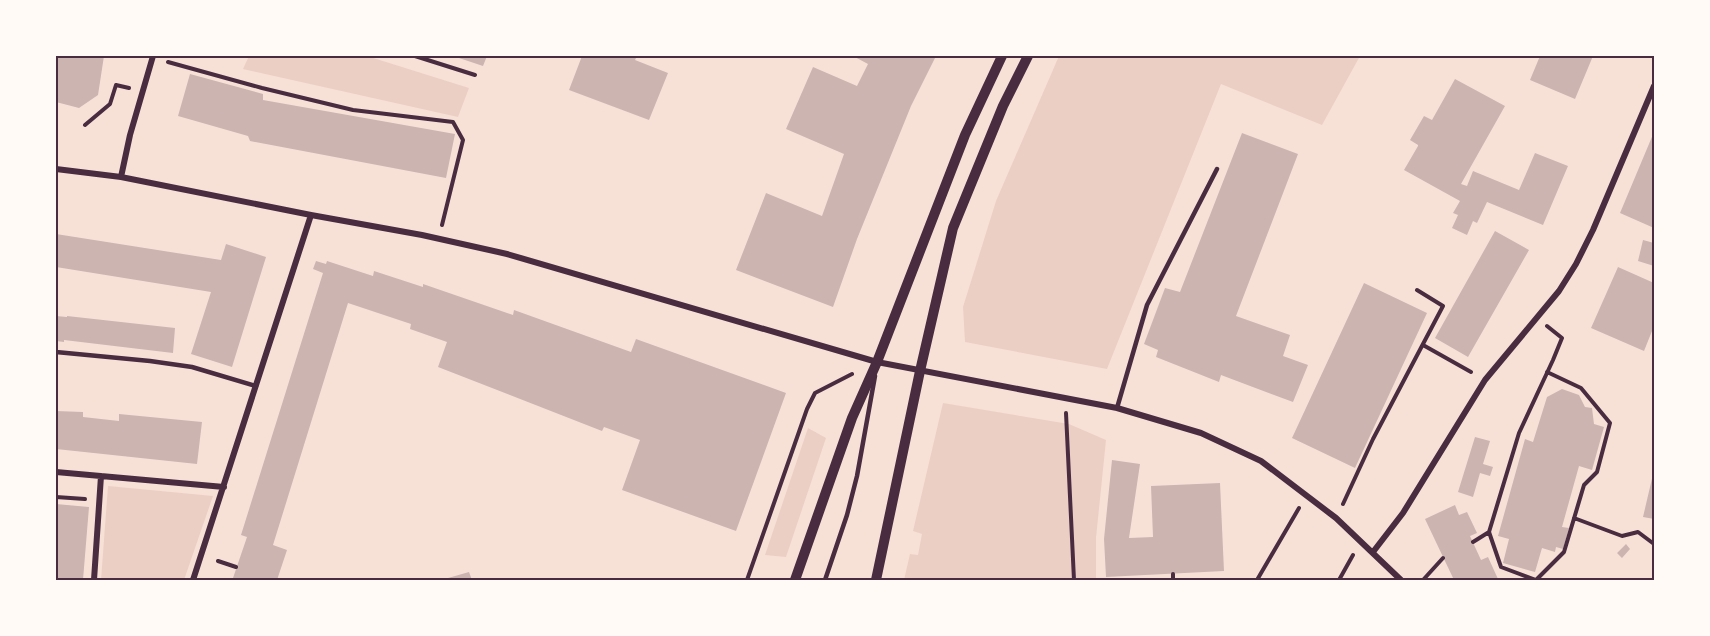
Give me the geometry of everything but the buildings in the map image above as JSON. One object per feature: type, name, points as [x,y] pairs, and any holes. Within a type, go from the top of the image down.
[{"type":"street","points":[[122,177],[130,135],[153,56]]},
{"type":"street","points":[[795,580],[852,418],[877,362],[961,145],[1002,56]]},
{"type":"street","points":[[876,580],[953,228],[1003,106],[1028,56]]},
{"type":"street","points":[[1373,552],[1403,513],[1485,380],[1559,291],[1576,264],[1652,97],[1654,86]]},
{"type":"street","points":[[56,169],[122,177],[439,238],[507,254],[877,362],[1117,408],[1201,433],[1261,460],[1336,518],[1401,580]]},
{"type":"street","points":[[193,580],[310,215]]},
{"type":"street","points":[[56,472],[224,487]]},
{"type":"street","points":[[94,580],[101,476]]},
{"type":"lane","points":[[1117,408],[1148,304],[1217,169]]},
{"type":"lane","points":[[56,352],[192,367],[256,386]]},
{"type":"lane","points":[[825,580],[847,515],[857,476],[877,362]]},
{"type":"path","points":[[153,56],[262,88],[353,110],[453,122],[463,140],[439,238]]},
{"type":"path","points":[[415,56],[475,75]]},
{"type":"path","points":[[85,125],[110,104],[116,85],[142,91]]},
{"type":"path","points":[[1336,518],[1373,439],[1443,306],[1417,290]]},
{"type":"path","points":[[1536,318],[1562,338],[1519,433],[1489,532],[1501,567],[1536,580],[1564,552],[1584,485],[1597,472],[1610,423],[1581,388],[1548,372]]},
{"type":"path","points":[[1423,345],[1460,365]]},
{"type":"path","points":[[747,580],[807,409],[815,393],[877,362]]},
{"type":"path","points":[[1065,398],[1074,580]]},
{"type":"path","points":[[56,497],[99,501]]},
{"type":"path","points":[[1574,518],[1622,536],[1638,532],[1654,544]]},
{"type":"path","points":[[1257,580],[1290,522]]},
{"type":"path","points":[[1473,542],[1489,532]]},
{"type":"path","points":[[1339,580],[1360,540]]},
{"type":"path","points":[[1423,580],[1443,558]]},
{"type":"path","points":[[218,561],[236,567]]},
{"type":"path","points":[[1173,574],[1173,580]]},
{"type":"shaded area","points":[[249,56],[367,56],[469,88],[458,117],[243,69]]},
{"type":"shaded area","points":[[1059,56],[1360,56],[1322,125],[1221,84],[1107,369],[965,342],[963,307],[996,201]]},
{"type":"shaded area","points":[[943,403],[1069,424],[1106,440],[1096,538],[1096,580],[904,580],[910,554],[918,555],[922,534],[913,531]]},
{"type":"shaded area","points":[[808,428],[826,438],[786,557],[765,555]]},
{"type":"shaded area","points":[[108,486],[213,496],[184,580],[101,580]]}]
